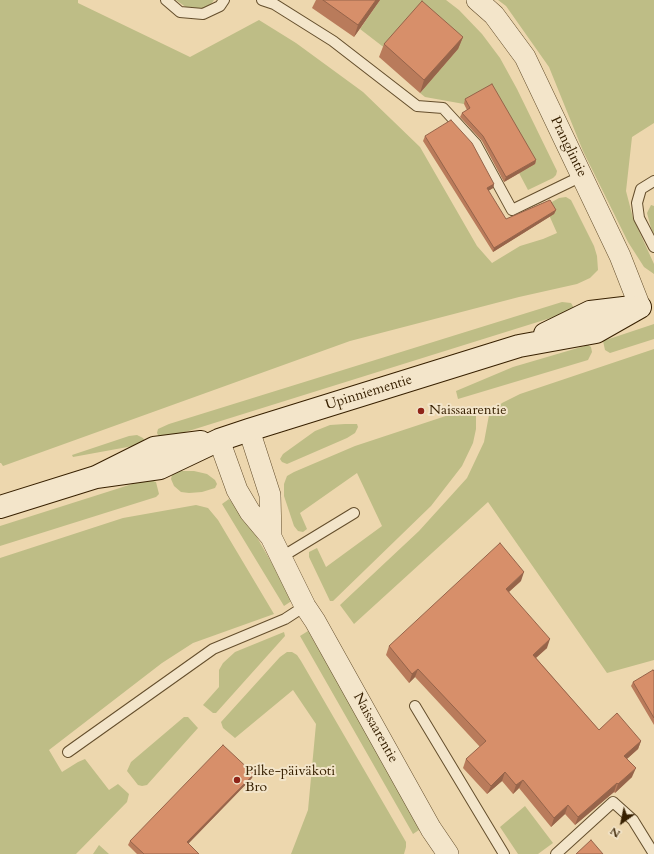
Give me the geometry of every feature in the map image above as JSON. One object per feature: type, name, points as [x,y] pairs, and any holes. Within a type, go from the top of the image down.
[{"type":"main road","name":"Upinniementie","points":[[0,507],[96,477],[154,448],[219,440],[519,346],[590,312],[647,304]]},
{"type":"street","name":"Pranglintie","points":[[477,0],[494,15],[525,58],[620,256],[647,304]]},
{"type":"street","name":"Naissaarentie","points":[[249,430],[270,495],[271,537]]},
{"type":"street","name":"Naissaarentie","points":[[219,440],[237,490],[250,512],[271,537],[280,558],[305,606],[315,621],[431,829],[446,853]]},
{"type":"lane","points":[[166,0],[180,12],[203,14],[220,6],[224,0]]},
{"type":"lane","points":[[262,0],[274,4],[333,41],[417,106],[443,108],[476,144],[512,210],[582,176]]},
{"type":"lane","points":[[654,181],[641,189],[637,203],[640,218],[654,247]]},
{"type":"lane","points":[[280,558],[354,513]]},
{"type":"lane","points":[[68,752],[213,649],[285,619],[305,606]]},
{"type":"lane","points":[[415,706],[504,854]]},
{"type":"lane","points":[[556,854],[613,802],[633,820],[654,854]]},
{"type":"shaded area","points":[[0,0],[78,0],[78,3],[190,57],[259,20],[296,43],[363,92],[420,147],[477,246],[492,263],[520,246],[557,233],[545,206],[559,198],[566,197],[571,200],[594,246],[597,256],[598,270],[590,278],[577,284],[519,297],[350,341],[3,466],[0,463]]},
{"type":"shaded area","points":[[176,0],[214,0],[209,7],[201,10],[187,8]]},
{"type":"shaded area","points":[[380,0],[446,0],[459,10],[482,34],[500,58],[517,89],[557,171],[553,178],[528,190],[519,173],[535,164],[491,88],[464,104],[425,97],[420,93],[458,49],[386,49],[360,29]]},
{"type":"shaded area","points":[[498,0],[654,0],[654,123],[632,137],[626,191],[633,218],[654,264],[654,274],[644,267],[628,242],[583,151],[549,67],[506,6]]},
{"type":"shaded area","points":[[651,205],[654,206],[654,234],[647,213]]},
{"type":"shaded area","points":[[562,302],[571,303],[574,308],[573,311],[163,439],[159,437],[157,433],[158,429],[169,424]]},
{"type":"shaded area","points":[[654,324],[654,339],[610,353],[605,350],[603,341]]},
{"type":"shaded area","points":[[588,345],[591,347],[592,352],[588,360],[458,399],[456,391],[513,367]]},
{"type":"shaded area","points":[[654,349],[654,660],[607,673],[488,502],[354,624],[340,605],[419,531],[467,478],[484,442],[489,415],[502,403],[520,394]]},
{"type":"shaded area","points":[[470,408],[476,414],[476,429],[473,443],[462,466],[431,506],[333,601],[330,601],[309,557],[309,552],[317,548],[326,567],[382,526],[357,473],[300,513],[307,529],[303,532],[298,531],[294,526],[284,496],[284,484],[287,476],[355,446]]},
{"type":"shaded area","points":[[357,424],[358,427],[355,433],[347,438],[287,464],[282,462],[280,459],[283,454],[315,431],[330,425]]},
{"type":"shaded area","points":[[137,435],[143,438],[145,441],[144,444],[73,457],[72,455],[129,436]]},
{"type":"shaded area","points":[[177,471],[194,471],[207,474],[215,480],[217,484],[215,488],[202,492],[181,492],[174,486],[171,479],[172,475]]},
{"type":"shaded area","points":[[148,479],[156,482],[159,494],[156,497],[0,546],[0,526]]},
{"type":"shaded area","points":[[229,499],[251,527],[293,600],[284,606],[222,504]]},
{"type":"shaded area","points":[[196,505],[208,508],[218,520],[274,614],[193,643],[162,663],[49,750],[62,772],[85,759],[109,790],[118,784],[129,794],[127,802],[76,854],[0,854],[0,558],[123,518]]},
{"type":"shaded area","points":[[308,631],[422,828],[413,834],[300,636]]},
{"type":"shaded area","points":[[284,632],[285,636],[216,713],[213,713],[203,705],[219,687],[219,670],[223,663],[235,652]]},
{"type":"shaded area","points":[[287,652],[292,652],[297,655],[301,661],[406,842],[404,854],[291,854],[308,810],[316,724],[293,690],[235,738],[223,728],[221,722],[280,657]]},
{"type":"shaded area","points":[[184,717],[188,717],[198,728],[147,785],[138,785],[127,771],[131,762]]},
{"type":"shaded area","points":[[525,806],[553,843],[538,854],[518,854],[500,827]]},
{"type":"shaded area","points":[[99,845],[109,854],[93,854]]},
{"type":"building","points":[[323,0],[376,0],[358,25]]},
{"type":"building","points":[[422,1],[463,37],[424,80],[384,44]]},
{"type":"building","points":[[492,84],[536,160],[506,177],[483,136],[462,113],[470,108],[465,99]]},
{"type":"building","points":[[451,120],[472,143],[494,184],[487,188],[506,219],[550,200],[556,210],[494,248],[425,136]]},
{"type":"building","points":[[500,543],[524,572],[506,589],[550,639],[533,655],[599,730],[617,713],[641,741],[624,756],[636,768],[578,817],[568,805],[554,818],[523,780],[516,785],[505,772],[491,786],[466,759],[486,741],[418,669],[412,674],[389,646]]},
{"type":"building","points":[[653,670],[654,671],[654,718],[633,682]]},
{"type":"building","points":[[223,745],[254,774],[187,842],[199,854],[144,854],[130,841]]},
{"type":"building","points":[[591,840],[603,854],[576,854]]},
{"type":"place","name":"Naissaarentie","points":[[421,411]]},
{"type":"place","name":"Pilke-päiväkoti Bro","points":[[237,780]]}]
